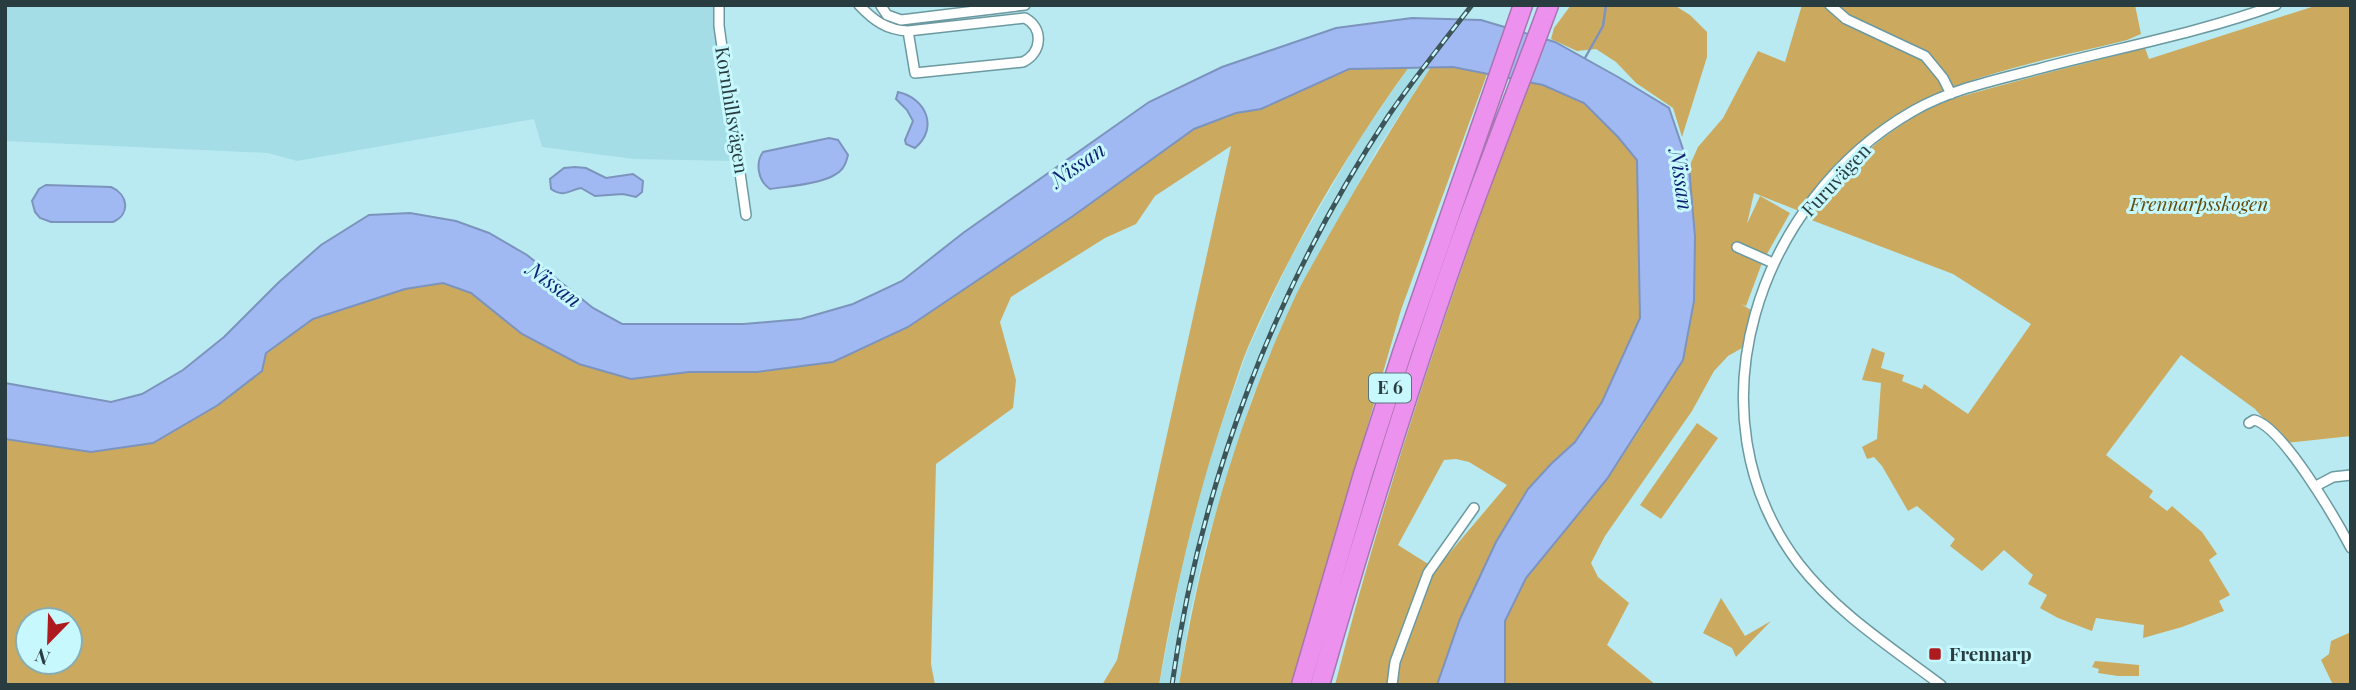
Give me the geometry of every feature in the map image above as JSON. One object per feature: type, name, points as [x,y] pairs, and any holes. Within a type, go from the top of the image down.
[{"type":"highway","name":"E 6","points":[[1301,685],[1402,353],[1521,9]]},
{"type":"highway","name":"E 6","points":[[1320,685],[1420,358],[1546,14]]},
{"type":"street","name":"Kornhillsvägen","points":[[719,5],[719,26],[746,215]]},
{"type":"street","points":[[862,8],[888,5]]},
{"type":"street","points":[[881,6],[887,15],[901,19],[1025,5]]},
{"type":"street","points":[[1830,5],[1846,19],[1925,56],[1943,78],[1951,94]]},
{"type":"street","name":"Furuvägen","points":[[1941,685],[1822,590],[1798,563],[1762,496],[1747,445],[1742,402],[1755,313],[1773,263],[1794,225],[1819,192],[1878,135],[1914,111],[1951,94],[2213,25],[2276,5]]},
{"type":"street","points":[[862,8],[883,26],[908,31],[1025,18],[1037,28],[1038,46],[1030,59],[1023,62],[915,73],[908,31]]},
{"type":"street","points":[[1737,247],[1773,263]]},
{"type":"street","points":[[2249,423],[2254,420],[2266,426],[2316,486],[2351,548]]},
{"type":"street","points":[[2316,486],[2333,477],[2351,475]]},
{"type":"street","points":[[1392,685],[1395,662],[1428,573],[1474,508]]},
{"type":"shaded area","points":[[5,5],[714,5],[735,161],[634,159],[542,147],[534,119],[297,161],[268,153],[5,141]]},
{"type":"shaded area","points":[[1409,67],[1431,67],[1378,148],[1297,294],[1252,398],[1206,545],[1189,619],[1179,685],[1159,685],[1186,546],[1210,457],[1248,349],[1290,259],[1358,141]]},
{"type":"green space","points":[[1571,5],[1674,5],[1690,15],[1707,32],[1707,57],[1682,137],[1673,108],[1636,83],[1616,62],[1596,49],[1577,51],[1551,39],[1554,28]]},
{"type":"green space","points":[[1802,5],[2135,5],[2141,34],[2127,40],[1985,76],[1907,108],[1876,129],[1848,154],[1799,211],[1754,193],[1747,224],[1760,196],[1790,213],[1762,263],[1746,306],[1741,304],[1751,310],[1742,348],[1728,356],[1714,371],[1692,411],[1605,536],[1591,563],[1598,577],[1629,603],[1607,645],[1656,685],[1505,685],[1505,621],[1526,578],[1607,479],[1644,423],[1695,237],[1689,167],[1698,147],[1723,118],[1758,51],[1785,62]]},
{"type":"green space","name":"Frennarpsskogen","points":[[2318,5],[2351,5],[2351,436],[2285,443],[2255,409],[2181,355],[2106,455],[2153,491],[2149,497],[2167,511],[2172,506],[2202,532],[2217,554],[2209,560],[2230,595],[2219,601],[2224,611],[2143,638],[2144,625],[2096,618],[2092,631],[2058,618],[2040,608],[2047,595],[2028,584],[2033,575],[2004,550],[1982,571],[1950,546],[1955,539],[1917,506],[1908,511],[1882,466],[1874,457],[1867,459],[1862,447],[1877,439],[1881,383],[1862,380],[1872,348],[1885,353],[1881,368],[1904,375],[1902,381],[1922,389],[1924,384],[1968,414],[2031,324],[1953,274],[1806,218],[1834,184],[1868,151],[1905,123],[1944,102],[2145,48],[2149,59]]},
{"type":"green space","points":[[1409,67],[1321,202],[1282,274],[1248,347],[1196,510],[1179,579],[1159,685],[1102,685],[1117,660],[1231,146],[1155,196],[1136,224],[1105,238],[1011,297],[1000,322],[1016,380],[1013,408],[936,464],[931,664],[935,685],[5,685],[5,439],[91,452],[153,443],[218,405],[262,371],[265,353],[313,319],[405,289],[443,283],[471,293],[522,334],[631,379],[689,372],[757,372],[833,362],[908,327],[1073,216],[1194,129],[1236,113],[1261,109],[1349,69]]},
{"type":"green space","points":[[1431,67],[1453,67],[1487,74],[1401,310],[1293,685],[1179,685],[1210,535],[1239,437],[1275,342],[1296,295],[1329,235]]},
{"type":"green space","points":[[1528,82],[1543,85],[1584,103],[1618,137],[1637,160],[1640,318],[1602,402],[1575,442],[1528,489],[1496,542],[1460,619],[1437,685],[1335,685],[1400,457]],"holes":[[[1444,460],[1469,462],[1507,485],[1436,569],[1398,545]]]},
{"type":"green space","points":[[1697,423],[1718,438],[1661,519],[1640,505]]},
{"type":"green space","points":[[1721,598],[1745,636],[1771,621],[1736,657],[1732,648],[1703,633]]},
{"type":"green space","points":[[2351,632],[2351,684],[2333,685],[2321,660],[2329,654],[2331,641]]},
{"type":"green space","points":[[2095,661],[2139,665],[2139,676],[2098,673],[2099,669],[2092,667]]},
{"type":"water","name":"Nissan","points":[[1412,18],[1481,20],[1555,42],[1669,108],[1689,167],[1695,237],[1694,301],[1683,360],[1607,479],[1526,578],[1505,621],[1505,685],[1437,685],[1460,619],[1496,542],[1528,489],[1575,442],[1602,402],[1640,318],[1637,160],[1584,103],[1543,85],[1453,67],[1349,69],[1261,109],[1236,113],[1194,129],[1073,216],[908,327],[833,362],[757,372],[689,372],[631,379],[579,364],[522,334],[471,293],[443,283],[405,289],[313,319],[266,353],[262,371],[218,405],[153,443],[91,452],[5,439],[5,383],[111,402],[142,394],[183,370],[224,337],[321,245],[369,215],[410,213],[456,221],[489,233],[527,255],[593,308],[622,324],[744,324],[801,319],[853,304],[902,281],[963,233],[1149,102],[1222,67],[1336,28]]},
{"type":"water","points":[[898,92],[916,100],[926,115],[926,132],[915,148],[906,144],[905,140],[913,121],[896,99]]},
{"type":"water","points":[[829,138],[838,140],[848,155],[845,165],[831,177],[770,189],[760,177],[759,166],[763,152]]},
{"type":"water","points":[[564,168],[586,168],[606,178],[633,174],[643,181],[642,192],[636,197],[623,194],[595,196],[581,188],[563,193],[551,189],[550,179]]},
{"type":"water","points":[[46,185],[111,187],[121,194],[125,209],[113,222],[51,222],[40,218],[32,201],[39,189]]},
{"type":"waterway","points":[[1585,58],[1603,26],[1606,5]]},
{"type":"railway","points":[[1172,685],[1185,609],[1223,461],[1278,317],[1311,247],[1348,180],[1389,115],[1472,5]]},
{"type":"place","name":"Frennarp","points":[[1935,654]]}]
